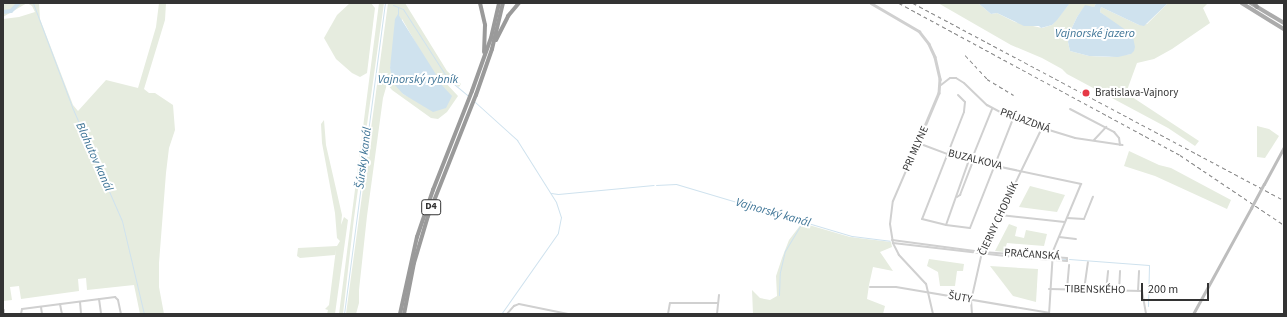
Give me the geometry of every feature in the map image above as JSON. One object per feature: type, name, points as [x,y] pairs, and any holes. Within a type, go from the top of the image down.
[{"type":"highway","points":[[480,3],[485,25],[485,56]]},
{"type":"highway","name":"D4","points":[[404,314],[414,263],[428,216],[471,103],[496,18],[498,3]]},
{"type":"highway","name":"D4","points":[[474,93],[492,49],[503,3]]},
{"type":"highway","points":[[492,49],[508,16],[519,3]]},
{"type":"highway","name":"D4","points":[[400,314],[417,237],[433,190],[471,103]]},
{"type":"main road","points":[[1242,3],[1284,29]]},
{"type":"main road","points":[[1254,4],[1284,23]]},
{"type":"main road","points":[[1193,314],[1284,147]]},
{"type":"street","name":"PRI MLYNE","points":[[871,3],[906,22],[923,35],[935,57],[941,85],[938,98],[891,205],[890,218],[893,244],[904,262],[925,282],[933,314]]},
{"type":"street","name":"PRÍJAZDNÁ","points":[[941,85],[950,78],[959,79],[981,101],[992,109],[1013,119],[1075,138],[1121,145],[1117,135],[1106,127]]},
{"type":"street","points":[[958,95],[965,102],[966,106],[922,219],[936,224],[970,228],[1013,119]]},
{"type":"street","points":[[946,225],[957,197],[960,195],[971,161],[992,109]]},
{"type":"street","points":[[1070,109],[1106,127],[1094,140]]},
{"type":"street","name":"ČIERNY CHODNÍK","points":[[972,314],[971,300],[982,253],[1042,128]]},
{"type":"street","name":"BUZALKOVA","points":[[918,143],[971,161],[1081,184],[1067,218]]},
{"type":"street","points":[[1049,314],[1052,258],[1059,237],[1067,218],[1084,219],[1093,196]]},
{"type":"street","points":[[1000,215],[1065,222]]},
{"type":"street","points":[[1059,237],[1076,239]]},
{"type":"street","name":"PRAČANSKÁ","points":[[892,240],[982,253]]},
{"type":"street","name":"PRAČANSKÁ","points":[[893,244],[982,253],[1067,258],[1067,261],[1052,258]]},
{"type":"street","points":[[1084,290],[1088,262]]},
{"type":"street","points":[[1067,289],[1069,265]]},
{"type":"street","points":[[1106,291],[1108,271]]},
{"type":"street","points":[[1119,291],[1120,271]]},
{"type":"street","points":[[1138,291],[1139,271]]},
{"type":"street","name":"ŠUTY","points":[[870,287],[896,287],[1049,314]]},
{"type":"street","name":"TIBENSKÉHO","points":[[1050,289],[1142,292],[1146,314]]},
{"type":"street","points":[[717,314],[719,295]]},
{"type":"street","points":[[21,314],[22,308],[41,307],[115,297],[118,300],[121,314]]},
{"type":"street","points":[[99,299],[101,314]]},
{"type":"street","points":[[80,302],[81,314]]},
{"type":"street","points":[[668,314],[670,303],[718,303]]},
{"type":"street","points":[[60,304],[62,314]]},
{"type":"street","points":[[507,314],[514,306],[519,304],[568,314]]},
{"type":"street","points":[[41,307],[42,314]]},
{"type":"shaded area","points":[[3,3],[27,3],[3,17]]},
{"type":"shaded area","points":[[27,3],[39,3],[40,19],[73,105],[78,111],[106,80],[138,88],[156,27],[159,3],[166,3],[165,20],[144,89],[149,93],[155,93],[173,105],[175,130],[169,148],[159,263],[159,287],[164,314],[140,314],[134,285],[87,290],[86,278],[78,279],[79,291],[21,299],[19,286],[10,287],[12,300],[3,301],[3,19],[19,17],[35,12],[32,6]]},
{"type":"shaded area","points":[[350,3],[371,3],[375,8],[367,73],[360,77],[352,73],[336,59],[324,38],[337,15]]},
{"type":"shaded area","points":[[379,3],[384,3],[354,218],[343,314],[339,314]]},
{"type":"shaded area","points":[[388,3],[405,3],[447,71],[461,84],[459,87],[450,80],[444,81],[458,96],[447,112],[438,119],[431,118],[392,90],[387,84],[383,98],[367,216],[359,303],[356,314],[346,314]],"holes":[[[402,19],[437,80],[417,101],[403,94],[390,68]]]},
{"type":"shaded area","points":[[938,3],[978,3],[991,14],[997,13],[1015,22],[1042,28],[1052,25],[1070,3],[1096,3],[1094,7],[1085,6],[1077,17],[1069,34],[1068,42],[1070,51],[1089,56],[1109,57],[1131,54],[1126,30],[1121,28],[1100,12],[1101,7],[1139,25],[1147,24],[1168,3],[1208,3],[1203,8],[1210,23],[1172,49],[1154,59],[1137,63],[1126,93],[1199,141],[1195,146],[1168,128],[1067,74],[1062,69],[1042,58],[1011,45]]},
{"type":"shaded area","points":[[324,120],[326,145],[342,215],[341,225],[344,217],[348,220],[335,314],[327,314],[328,310],[325,309],[329,305],[336,249],[335,255],[300,258],[297,256],[298,248],[337,246],[340,241],[337,238],[335,213],[322,143],[321,124]]},
{"type":"shaded area","points":[[1257,126],[1269,129],[1279,136],[1265,158],[1257,157]]},
{"type":"shaded area","points":[[1129,151],[1159,165],[1171,168],[1231,200],[1227,209],[1155,176],[1124,166]]},
{"type":"shaded area","points":[[1030,186],[1065,195],[1057,212],[1019,207]]},
{"type":"shaded area","points":[[802,223],[850,237],[891,242],[892,247],[880,252],[893,271],[873,267],[867,299],[885,306],[883,314],[753,314],[752,290],[760,298],[770,300],[777,296],[776,276],[782,258],[789,240]]},
{"type":"shaded area","points":[[1009,224],[1017,227],[1015,236],[1024,238],[1026,230],[1047,234],[1044,246],[1007,243],[1004,252],[995,251]]},
{"type":"shaded area","points":[[929,259],[964,264],[963,271],[957,271],[955,286],[940,286],[938,272],[927,266]]},
{"type":"shaded area","points":[[990,266],[1038,269],[1036,302],[1013,296]]},
{"type":"water","name":"Vajnorské jazero","points":[[978,3],[1070,3],[1052,25],[1041,28],[1039,26],[1024,26],[997,13],[991,14]]},
{"type":"water","name":"Vajnorské jazero","points":[[1096,3],[1168,3],[1144,26],[1101,7],[1100,12],[1130,33],[1133,37],[1135,47],[1131,54],[1118,57],[1089,56],[1070,51],[1068,42],[1069,34],[1077,17],[1085,5],[1094,7]]},
{"type":"water","name":"Vajnorský rybník","points":[[398,14],[437,76],[437,80],[452,96],[446,108],[433,112],[403,94],[393,83],[390,68],[395,19]]},
{"type":"waterway","points":[[3,12],[11,11],[19,3]]},
{"type":"waterway","name":"Blahutov kanál","points":[[33,3],[72,107],[122,221],[144,314]]},
{"type":"waterway","name":"Šúrsky kanál","points":[[344,314],[385,3]]},
{"type":"waterway","points":[[393,5],[403,9],[448,79],[468,96]]},
{"type":"waterway","points":[[398,7],[398,14]]},
{"type":"waterway","points":[[475,102],[517,140],[556,202],[561,217],[558,233],[501,314]]},
{"type":"waterway","name":"Vajnorský kanál","points":[[656,185],[676,184],[852,236],[890,241]]},
{"type":"waterway","name":"Vajnorský kanál","points":[[551,193],[558,194],[654,185]]},
{"type":"waterway","points":[[779,295],[780,272],[785,251],[803,221]]},
{"type":"waterway","name":"Vajnorský kanál","points":[[1054,258],[1066,259]]},
{"type":"waterway","name":"Vajnorský kanál","points":[[1069,259],[1149,265],[1148,306]]},
{"type":"railway","points":[[899,3],[1180,155],[1284,225]]},
{"type":"railway","points":[[913,3],[1284,200]]},
{"type":"railway","points":[[965,55],[987,79],[1014,95]]},
{"type":"place","name":"Bratislava-Vajnory","points":[[1086,93]]}]
